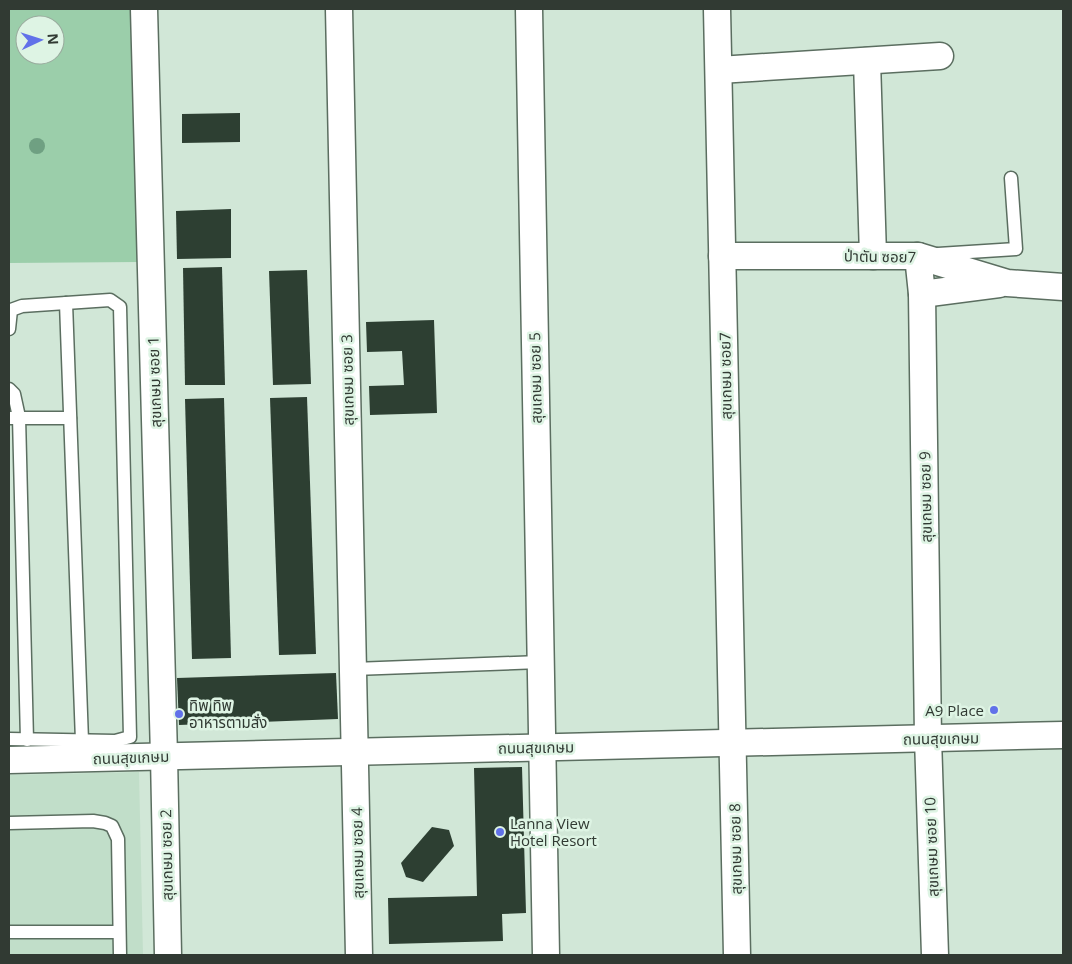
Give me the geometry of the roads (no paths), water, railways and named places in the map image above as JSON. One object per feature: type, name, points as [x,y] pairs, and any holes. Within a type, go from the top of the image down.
[{"type":"street","name":"สุขเกษม ซอย 1","points":[[144,9],[164,756]]},
{"type":"street","name":"สุขเกษม ซอย 3","points":[[339,9],[356,751]]},
{"type":"street","name":"สุขเกษม ซอย 5","points":[[529,9],[529,624],[540,662],[546,955]]},
{"type":"street","name":"สุขเกษม ซอย7","points":[[717,9],[732,743]]},
{"type":"street","points":[[719,70],[940,56]]},
{"type":"street","points":[[867,61],[873,256]]},
{"type":"street","name":"ป่าตัน ซอย7","points":[[722,256],[918,256],[1007,283],[1063,287]]},
{"type":"street","name":"สุขเกษม ซอย 9","points":[[918,256],[922,294],[928,738]]},
{"type":"street","points":[[922,294],[1007,283]]},
{"type":"street","name":"ถนนสุขเกษม","points":[[9,760],[1063,735]]},
{"type":"street","name":"สุขเกษม ซอย 10","points":[[928,738],[935,955]]},
{"type":"street","name":"สุขเกษม ซอย 8","points":[[732,743],[737,955]]},
{"type":"street","name":"สุขเกษม ซอย 4","points":[[356,751],[359,955]]},
{"type":"street","name":"สุขเกษม ซอย 2","points":[[164,756],[168,955]]},
{"type":"lane","points":[[918,256],[1016,249],[1011,178]]},
{"type":"lane","points":[[9,330],[11,310],[22,306],[110,300],[120,307],[130,737],[115,741],[9,739]]},
{"type":"lane","points":[[66,303],[82,741]]},
{"type":"lane","points":[[9,389],[14,394],[27,740]]},
{"type":"lane","points":[[14,417],[70,418]]},
{"type":"lane","points":[[354,669],[540,662]]},
{"type":"lane","points":[[9,823],[93,821],[112,826],[118,840],[120,955]]},
{"type":"lane","points":[[9,932],[119,932]]},
{"type":"place","name":"A9 Place","points":[[994,710]]},
{"type":"place","name":"ทิพ ทิพ อาหารตามสั่ง","points":[[179,714]]},
{"type":"place","name":"Lanna View Hotel Resort","points":[[500,832]]}]
